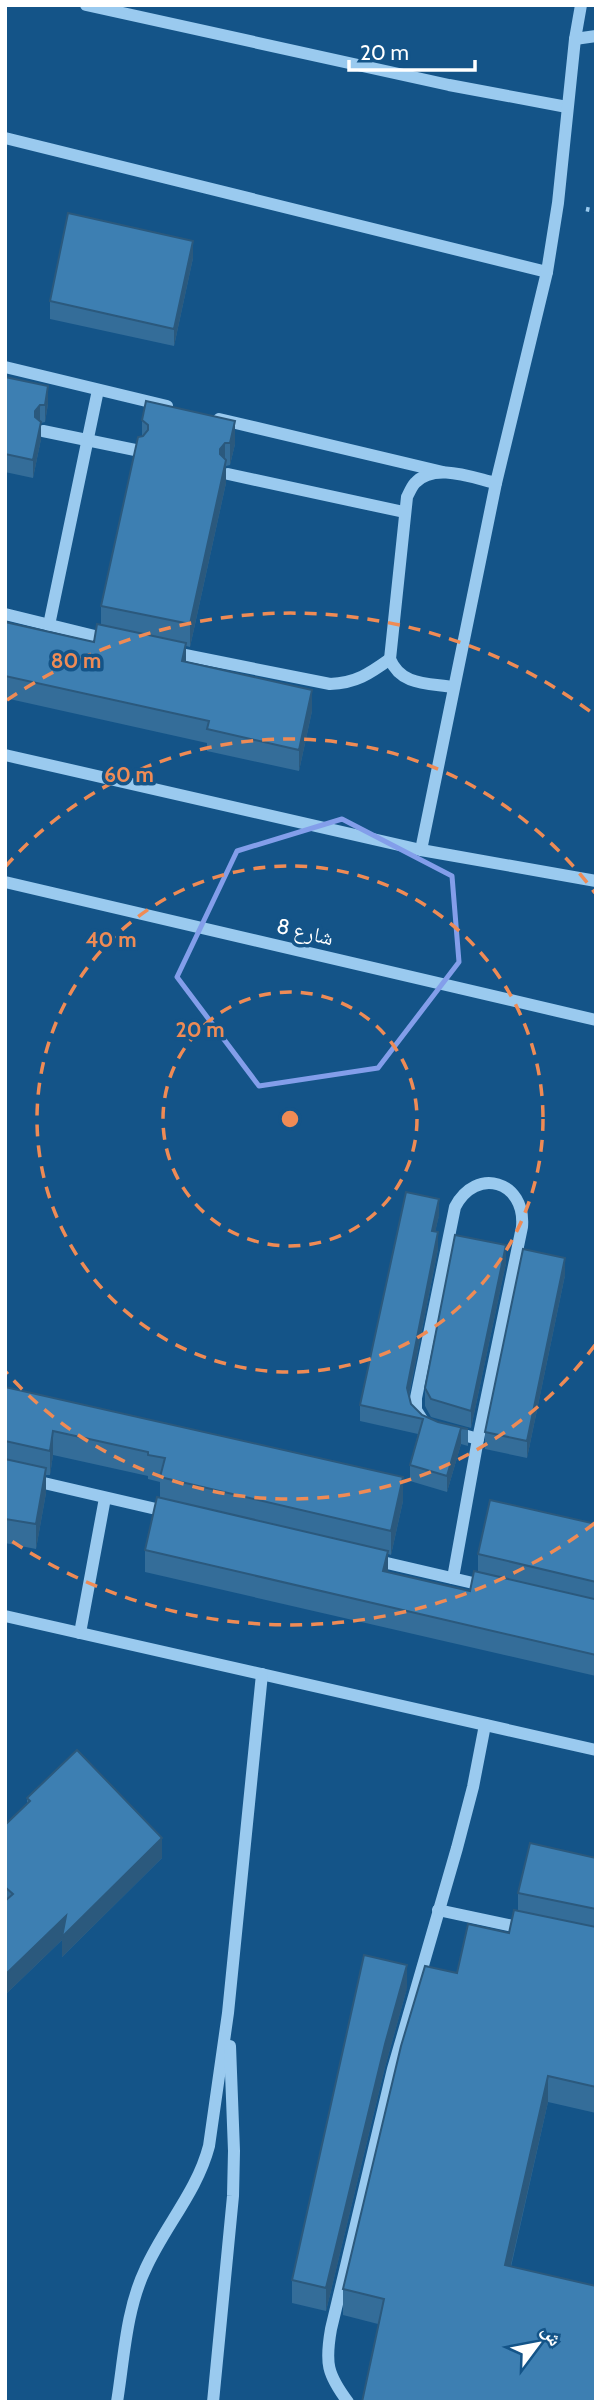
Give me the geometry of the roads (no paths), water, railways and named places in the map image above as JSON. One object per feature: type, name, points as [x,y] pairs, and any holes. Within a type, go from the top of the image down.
[{"type":"street","points":[[86,5],[449,85],[567,107]]},
{"type":"street","points":[[421,850],[496,483],[547,272],[558,203],[567,107],[581,5]]},
{"type":"street","points":[[575,39],[596,36]]},
{"type":"street","points":[[5,138],[547,272]]},
{"type":"street","points":[[5,367],[178,409]]},
{"type":"street","points":[[49,625],[98,390]]},
{"type":"street","points":[[204,415],[496,483]]},
{"type":"street","points":[[43,431],[140,451]]},
{"type":"street","points":[[443,472],[429,474],[415,482],[407,497],[390,659],[395,671],[406,679],[453,687]]},
{"type":"street","points":[[228,474],[404,512]]},
{"type":"street","points":[[5,614],[127,643]]},
{"type":"street","points":[[154,649],[330,684],[347,683],[362,678],[390,659]]},
{"type":"street","points":[[5,755],[421,850],[596,881]]},
{"type":"street","name":"شارع 8","points":[[5,882],[596,1020]]},
{"type":"street","points":[[453,1578],[523,1215],[520,1203],[513,1194],[503,1186],[491,1183],[469,1189],[460,1196],[455,1208],[416,1398],[416,1410],[422,1420],[438,1428],[478,1439]]},
{"type":"street","points":[[5,1474],[185,1516]]},
{"type":"street","points":[[80,1633],[105,1498]]},
{"type":"street","points":[[359,1556],[505,1590]]},
{"type":"street","points":[[5,1616],[596,1750]]},
{"type":"street","points":[[117,2402],[134,2296],[164,2233],[195,2186],[204,2167],[209,2146],[228,2013],[262,1674]]},
{"type":"street","points":[[348,2402],[333,2381],[327,2355],[331,2329],[393,2069],[473,1787],[485,1725]]},
{"type":"street","points":[[439,1910],[543,1933]]},
{"type":"street","points":[[212,2402],[233,2196],[234,2151],[228,2013]]}]
